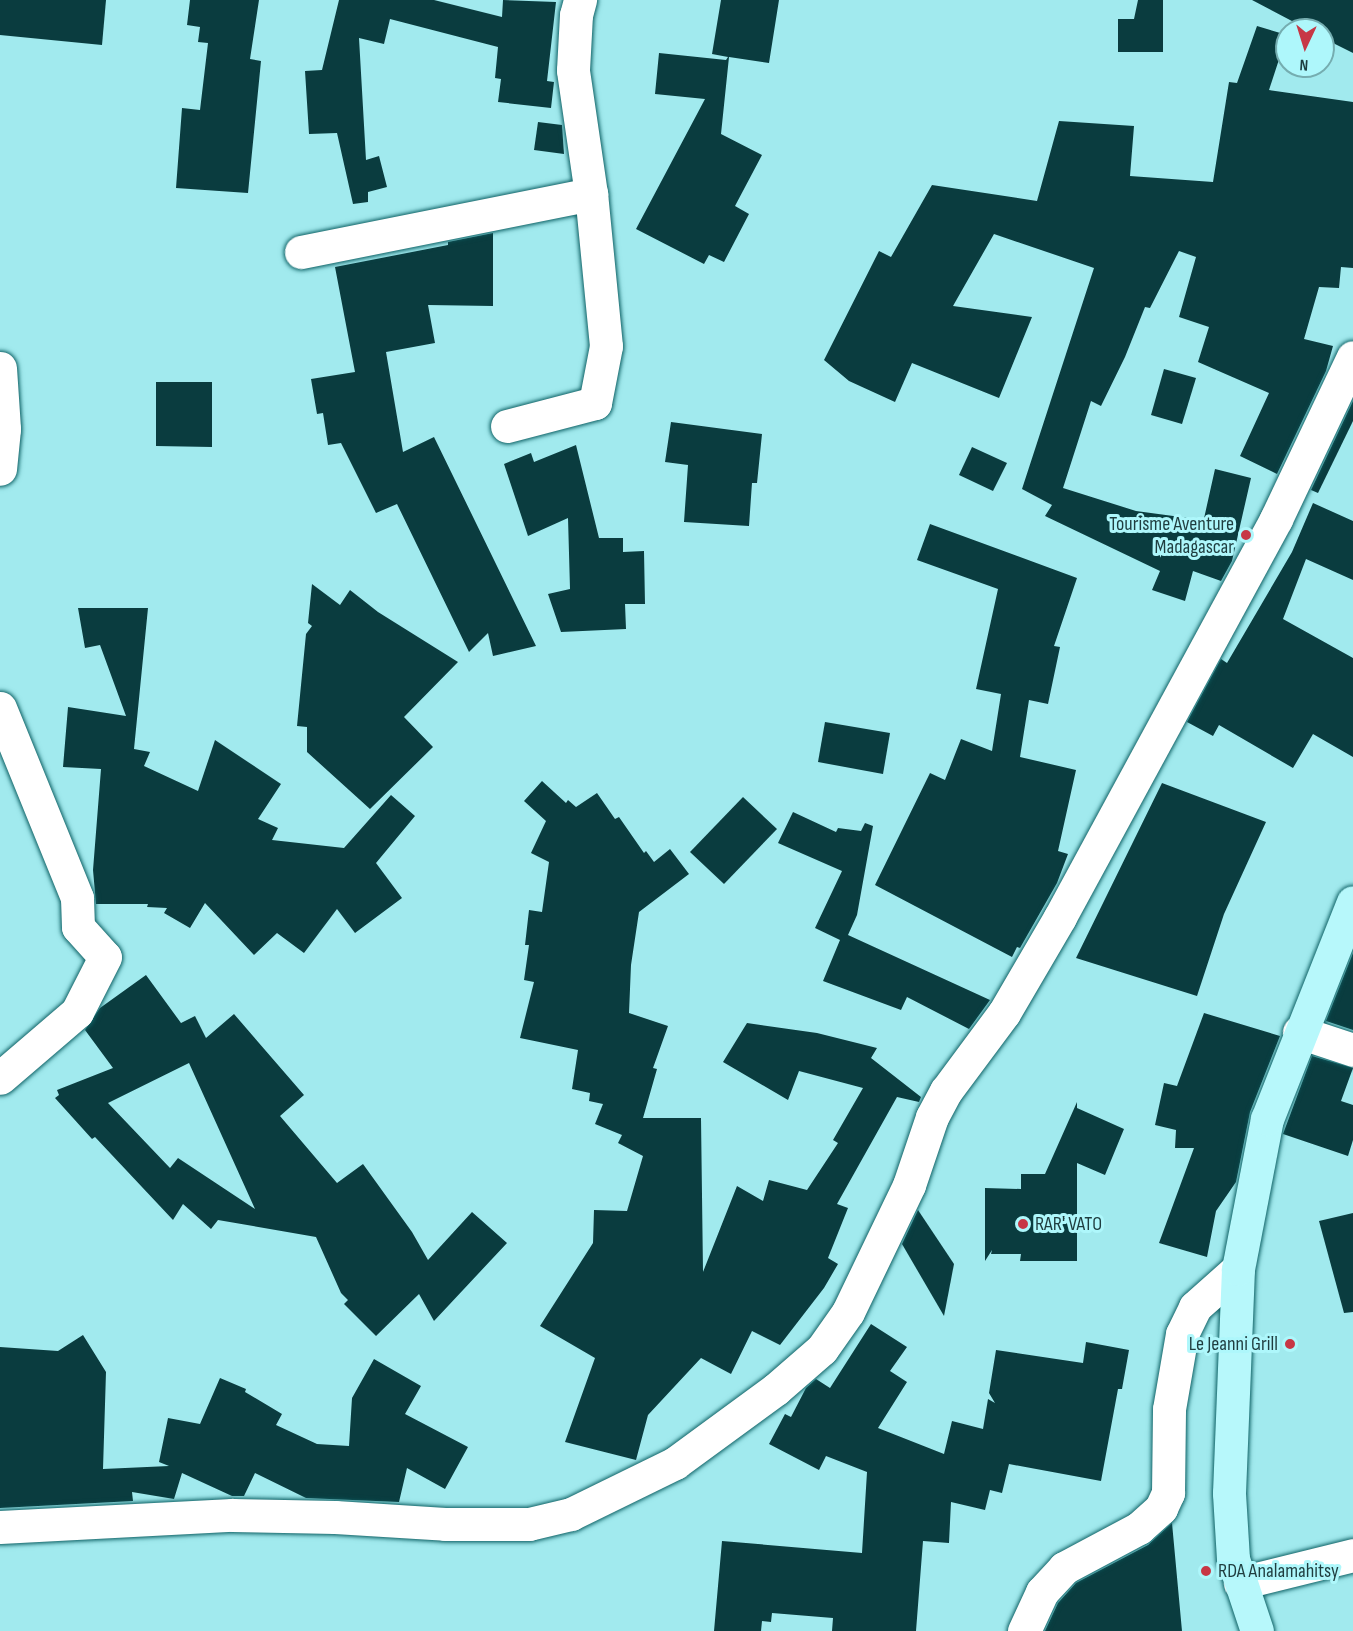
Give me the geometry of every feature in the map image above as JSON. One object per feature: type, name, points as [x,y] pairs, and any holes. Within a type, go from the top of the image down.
[{"type":"main road","points":[[1257,1631],[1233,1559],[1229,1493],[1238,1269],[1267,1119],[1299,1032],[1353,902]]},
{"type":"street","points":[[507,426],[595,403],[606,346],[591,195],[573,70],[576,15],[580,0]]},
{"type":"street","points":[[301,252],[591,195]]},
{"type":"street","points":[[0,1527],[232,1515],[335,1517],[445,1524],[529,1524],[571,1514],[675,1463],[776,1389],[822,1349],[848,1312],[909,1185],[932,1117],[946,1091],[1004,1013],[1060,917],[1275,519],[1353,357]]},
{"type":"street","points":[[0,368],[4,429],[0,469]]},
{"type":"street","points":[[0,708],[77,898],[78,927],[105,957],[77,1012],[0,1078]]},
{"type":"street","points":[[1299,1032],[1353,1050]]},
{"type":"street","points":[[1024,1631],[1042,1592],[1064,1568],[1139,1528],[1161,1508],[1168,1493],[1169,1409],[1182,1334],[1195,1307],[1238,1269]]},
{"type":"street","points":[[1240,1583],[1353,1555]]},
{"type":"building","points":[[0,0],[106,0],[102,45],[0,35]]},
{"type":"building","points":[[190,0],[259,0],[250,59],[261,61],[248,193],[176,188],[182,108],[200,110],[208,43],[198,42],[200,27],[187,25]]},
{"type":"building","points":[[339,0],[434,0],[502,17],[503,0],[556,2],[547,81],[554,82],[551,108],[498,102],[501,79],[495,78],[498,47],[390,19],[384,44],[359,38],[366,160],[379,156],[387,187],[368,192],[368,202],[353,204],[337,133],[309,134],[305,71],[322,70]]},
{"type":"building","points":[[721,0],[779,0],[769,63],[729,57],[721,134],[762,155],[735,206],[749,214],[724,262],[709,255],[704,264],[636,229],[705,99],[655,94],[659,53],[726,60],[728,57],[712,54]]},
{"type":"building","points":[[1138,0],[1163,0],[1163,52],[1118,52],[1118,19],[1134,19]]},
{"type":"building","points":[[1252,0],[1353,0],[1353,53],[1335,44],[1335,18],[1286,18]]},
{"type":"building","points":[[1257,26],[1275,31],[1275,72],[1269,90],[1353,102],[1353,268],[1341,267],[1339,288],[1319,287],[1304,339],[1333,346],[1326,371],[1277,474],[1240,456],[1269,393],[1198,362],[1209,327],[1179,317],[1196,257],[1179,251],[1150,308],[1145,307],[1125,357],[1101,406],[1091,401],[1063,488],[1136,511],[1188,518],[1203,523],[1215,469],[1251,478],[1232,561],[1221,581],[1193,571],[1185,601],[1152,590],[1160,571],[1045,516],[1052,505],[1022,489],[1094,268],[994,234],[953,306],[1032,317],[999,398],[912,363],[895,402],[849,381],[824,360],[879,251],[891,257],[932,185],[1037,201],[1059,121],[1134,126],[1130,176],[1213,182],[1229,82],[1237,83]]},
{"type":"building","points":[[538,122],[562,125],[564,154],[534,150]]},
{"type":"building","points":[[493,233],[493,306],[428,305],[435,343],[386,352],[403,452],[434,437],[536,646],[493,656],[488,633],[469,652],[397,504],[376,513],[341,443],[328,445],[323,413],[317,414],[311,379],[355,372],[335,267],[448,245],[448,242]]},
{"type":"building","points":[[1164,369],[1196,378],[1182,424],[1151,415]]},
{"type":"building","points":[[156,382],[212,382],[212,447],[156,446]]},
{"type":"building","points":[[1353,401],[1353,421],[1318,493],[1311,490]]},
{"type":"building","points":[[671,422],[762,434],[757,483],[752,483],[749,526],[684,522],[688,465],[665,462]]},
{"type":"building","points":[[576,445],[599,538],[623,538],[623,552],[644,551],[645,604],[625,604],[626,629],[561,632],[548,594],[570,589],[568,518],[528,536],[504,464],[531,453],[534,462]]},
{"type":"building","points":[[972,447],[1007,463],[993,491],[959,475]]},
{"type":"building","points":[[1313,503],[1353,521],[1353,580],[1306,559],[1283,619],[1353,658],[1353,757],[1313,734],[1293,768],[1219,725],[1213,736],[1187,722],[1221,659],[1227,663],[1292,552]]},
{"type":"building","points":[[930,524],[1077,578],[1054,646],[1060,647],[1048,704],[1029,700],[1020,757],[1076,770],[1058,851],[1068,854],[1057,883],[1020,948],[1017,947],[1012,957],[875,885],[930,773],[945,780],[961,739],[992,751],[1001,694],[976,689],[998,589],[917,560]]},
{"type":"building","points":[[312,584],[340,605],[350,590],[378,612],[458,662],[404,717],[433,747],[370,809],[307,752],[307,727],[297,726],[306,634],[312,626],[308,623]]},
{"type":"building","points":[[78,608],[148,608],[134,749],[150,752],[144,766],[198,791],[215,740],[281,784],[258,819],[278,828],[272,840],[344,848],[391,795],[415,816],[376,863],[402,898],[355,933],[337,909],[304,953],[277,933],[254,955],[205,903],[190,928],[164,913],[167,908],[147,907],[148,904],[96,904],[93,870],[101,769],[63,767],[68,707],[126,716],[100,645],[85,648]]},
{"type":"building","points":[[825,722],[890,733],[883,774],[818,762]]},
{"type":"building","points":[[542,781],[566,803],[568,800],[576,807],[597,793],[615,819],[619,817],[644,853],[646,851],[654,862],[670,849],[689,874],[639,912],[631,965],[629,1013],[668,1026],[653,1068],[657,1069],[643,1118],[701,1118],[703,1272],[737,1186],[763,1201],[769,1180],[807,1190],[838,1143],[833,1140],[863,1088],[799,1071],[788,1100],[723,1062],[747,1023],[817,1033],[877,1048],[871,1058],[921,1097],[919,1102],[897,1097],[837,1204],[848,1208],[828,1258],[838,1264],[824,1288],[780,1345],[752,1331],[731,1374],[701,1358],[648,1415],[636,1460],[565,1442],[595,1358],[540,1326],[593,1243],[594,1210],[627,1211],[643,1156],[618,1143],[622,1135],[595,1124],[603,1104],[589,1101],[590,1093],[572,1089],[578,1050],[520,1038],[534,982],[524,980],[529,945],[525,945],[529,910],[542,912],[549,862],[531,853],[546,821],[524,801]]},
{"type":"building","points":[[1162,783],[1266,822],[1224,914],[1197,996],[1076,958]]},
{"type":"building","points":[[743,797],[777,829],[724,884],[690,852]]},
{"type":"building","points":[[793,812],[836,832],[838,828],[861,831],[865,823],[873,826],[857,915],[848,935],[990,1000],[969,1029],[907,997],[901,1010],[823,981],[840,940],[815,928],[842,871],[778,843]]},
{"type":"building","points":[[1353,953],[1353,1030],[1326,1021]]},
{"type":"building","points":[[146,975],[181,1023],[195,1016],[206,1038],[234,1014],[304,1095],[280,1116],[337,1183],[363,1164],[412,1232],[428,1260],[472,1212],[507,1243],[434,1321],[419,1294],[376,1336],[344,1304],[348,1300],[341,1293],[316,1237],[218,1220],[211,1229],[183,1204],[173,1220],[95,1137],[92,1139],[55,1098],[59,1095],[57,1090],[113,1068],[85,1030],[100,1008]],"holes":[[[189,1063],[255,1209],[178,1158],[170,1168],[108,1103]]]},
{"type":"building","points":[[1204,1013],[1280,1036],[1250,1112],[1236,1182],[1216,1211],[1207,1257],[1159,1243],[1194,1148],[1175,1148],[1176,1130],[1155,1125],[1164,1083],[1177,1086]]},
{"type":"building","points":[[1312,1056],[1353,1068],[1341,1101],[1353,1105],[1353,1140],[1348,1156],[1283,1134]]},
{"type":"building","points":[[1077,1102],[1077,1108],[1124,1129],[1105,1175],[1077,1163],[1077,1261],[1020,1261],[1021,1254],[991,1254],[992,1250],[985,1261],[985,1188],[1021,1189],[1021,1174],[1045,1174]]},
{"type":"building","points":[[918,1210],[954,1264],[944,1316],[902,1244]]},
{"type":"building","points":[[1353,1213],[1353,1312],[1344,1313],[1319,1221]]},
{"type":"building","points":[[871,1324],[907,1347],[890,1371],[907,1382],[878,1428],[944,1454],[952,1421],[983,1429],[988,1399],[995,1403],[989,1393],[996,1350],[1083,1363],[1086,1342],[1129,1350],[1122,1389],[1118,1389],[1101,1481],[1009,1464],[1002,1493],[990,1490],[985,1510],[951,1502],[949,1543],[923,1541],[916,1631],[832,1631],[833,1618],[772,1613],[771,1622],[762,1621],[761,1631],[714,1631],[722,1541],[862,1553],[867,1472],[826,1456],[819,1470],[769,1444],[785,1414],[791,1417],[806,1388],[816,1379],[830,1388]]},
{"type":"building","points":[[83,1335],[106,1372],[103,1469],[169,1466],[159,1462],[168,1418],[200,1424],[220,1378],[246,1389],[245,1392],[282,1414],[276,1425],[317,1444],[349,1446],[352,1398],[374,1359],[421,1386],[405,1414],[468,1447],[445,1489],[407,1468],[399,1502],[306,1498],[255,1473],[244,1496],[232,1496],[182,1473],[174,1499],[132,1492],[133,1501],[0,1508],[0,1347],[58,1351]]},
{"type":"building","points":[[1172,1523],[1182,1631],[1045,1631],[1058,1603],[1076,1583],[1148,1545]]},
{"type":"place","name":"Tourisme Aventure Madagascar","points":[[1246,535]]},
{"type":"place","name":"RAR' VATO","points":[[1023,1224]]},
{"type":"place","name":"Le Jeanni Grill","points":[[1290,1344]]},
{"type":"place","name":"RDA Analamahitsy","points":[[1206,1571]]}]
